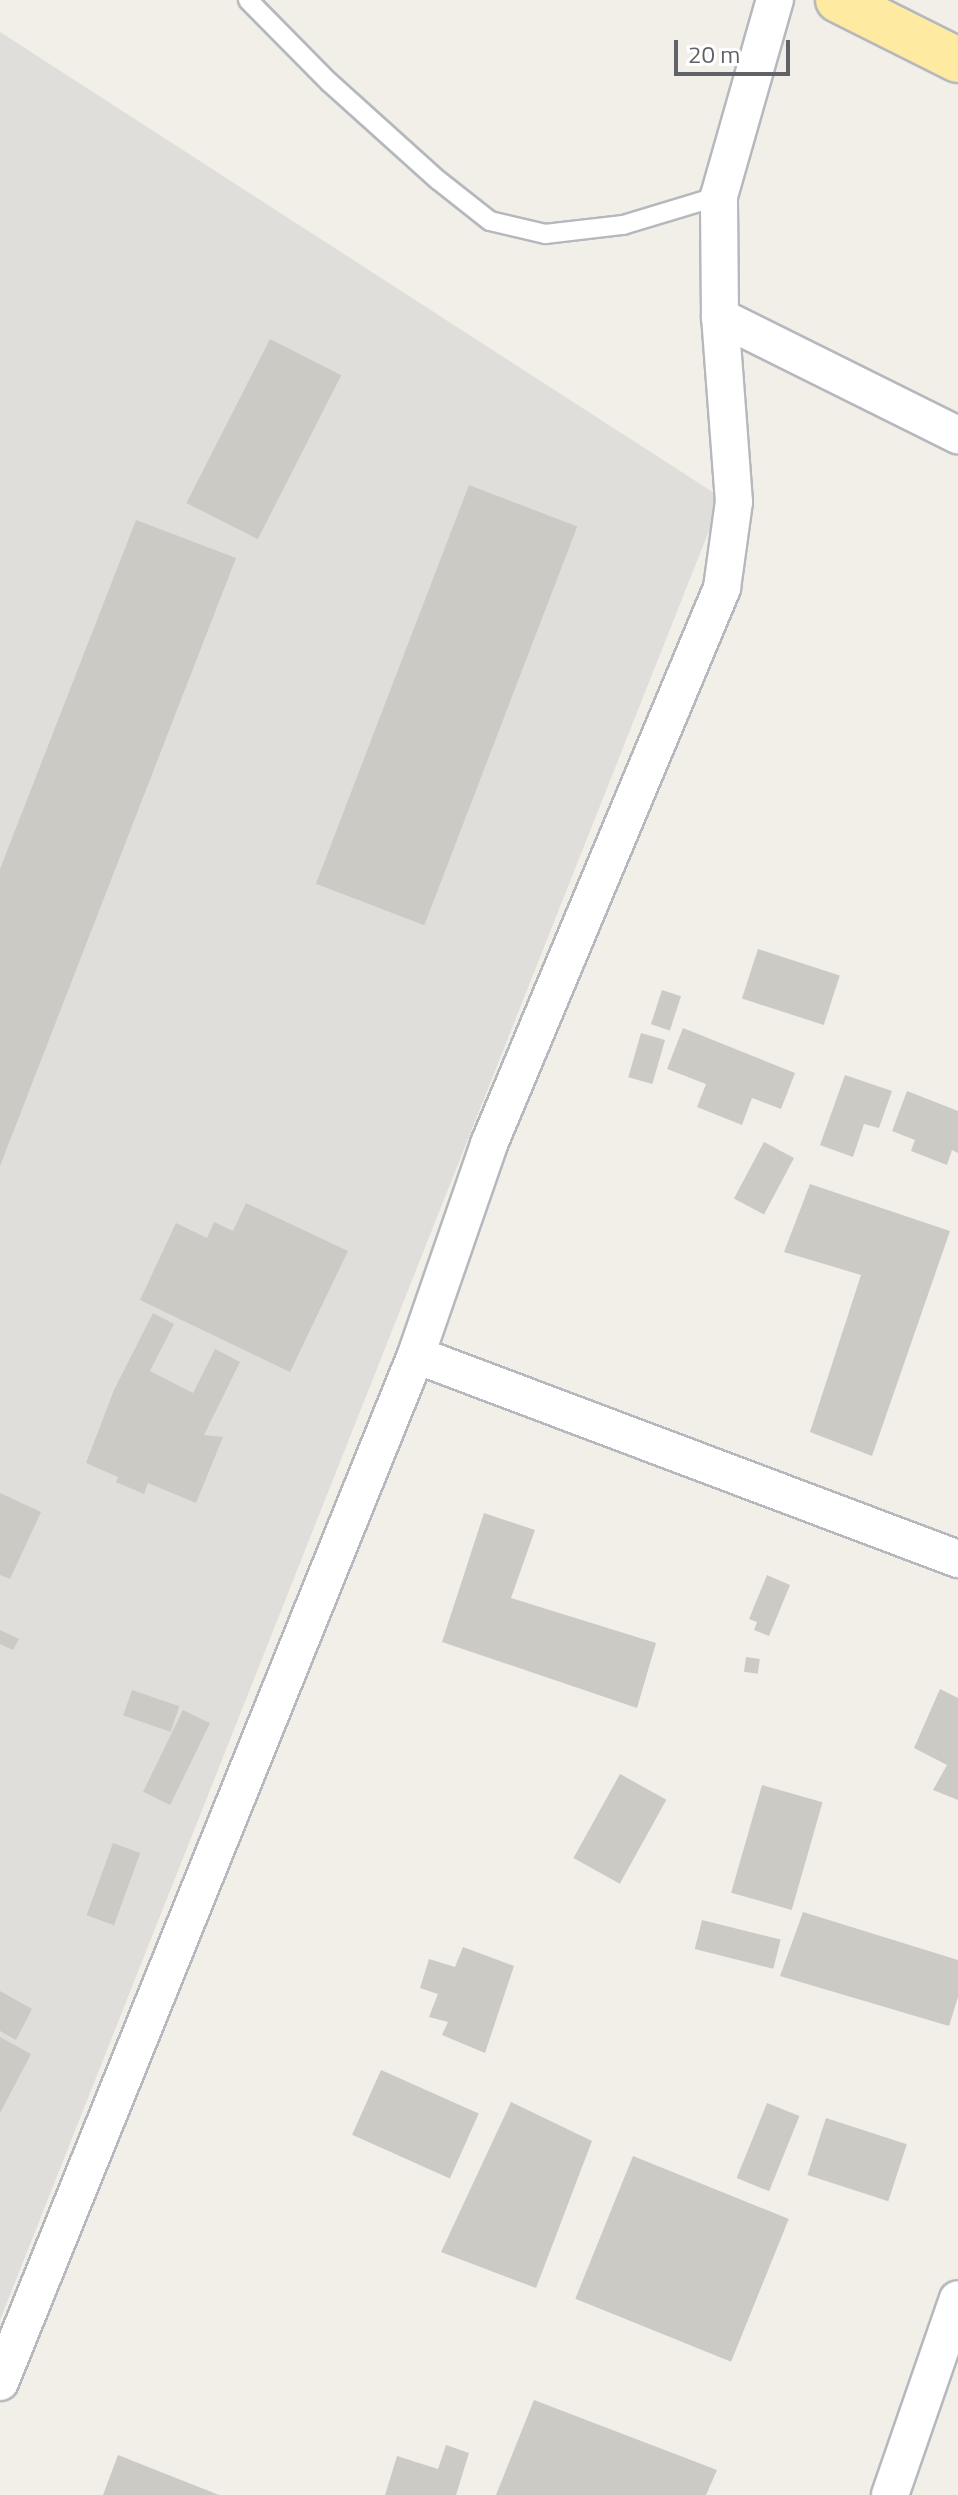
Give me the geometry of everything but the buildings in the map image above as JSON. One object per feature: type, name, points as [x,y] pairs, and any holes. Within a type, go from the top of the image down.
[{"type":"highway","points":[[838,0],[958,60]]},
{"type":"street","points":[[0,2382],[416,1355],[489,1144],[722,588],[734,502],[720,317],[719,196],[775,0]]},
{"type":"street","points":[[720,317],[958,435]]},
{"type":"street","points":[[416,1355],[958,1559]]},
{"type":"street","points":[[890,2495],[958,2299]]},
{"type":"lane","points":[[248,0],[329,82],[438,180],[490,221],[545,234],[623,225],[719,196]]},
{"type":"shaded area","points":[[0,32],[722,498],[0,2320]]}]
